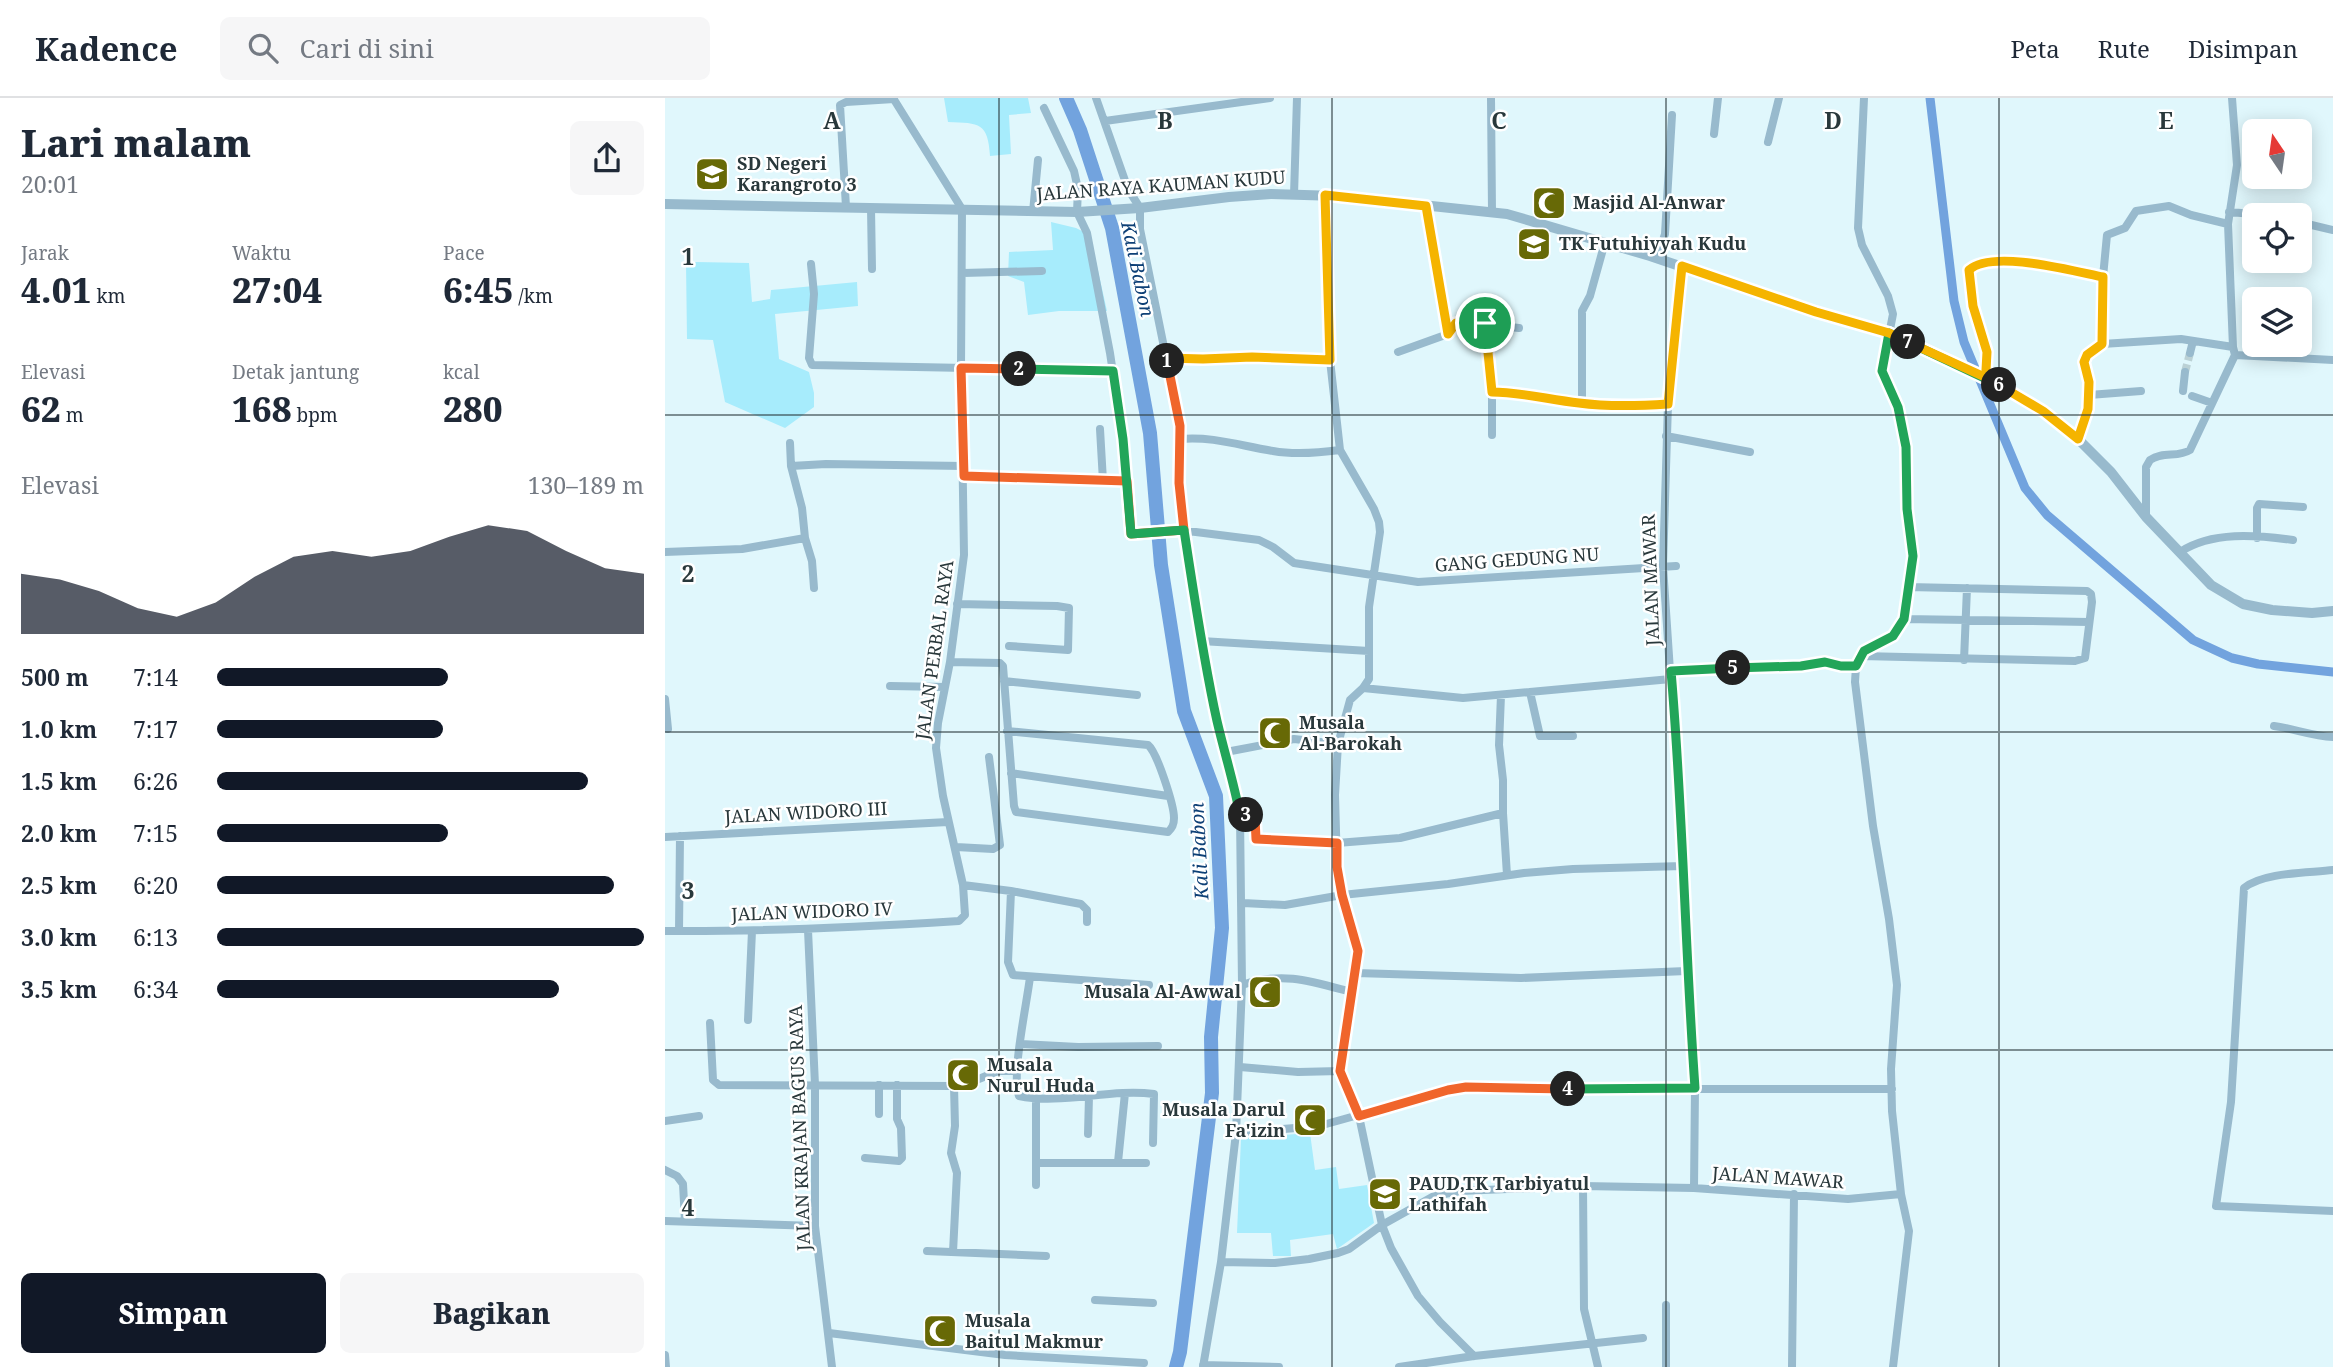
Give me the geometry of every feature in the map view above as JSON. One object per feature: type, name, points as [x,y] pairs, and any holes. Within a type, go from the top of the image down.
[{"type":"street","points":[[846,207],[840,105],[846,102],[893,98],[963,209]]},
{"type":"street","points":[[1096,98],[1137,209],[1179,419],[1182,530],[1201,640],[1240,814],[1242,985],[1236,1133],[1221,1262],[1203,1366],[1279,1367]]},
{"type":"street","points":[[1105,121],[1269,98]]},
{"type":"street","points":[[1294,195],[1297,98]]},
{"type":"street","points":[[1491,98],[1492,212]]},
{"type":"street","points":[[1714,134],[1719,98]]},
{"type":"street","points":[[1768,142],[1779,98]]},
{"type":"street","points":[[1864,98],[1858,228],[1862,245],[1892,308],[1882,371],[1898,407],[1906,447],[1907,509],[1913,556],[1904,619],[1893,636],[1869,646],[1861,656],[1856,666],[1855,698],[1897,985],[1891,1069],[1892,1111],[1909,1240],[1893,1367]]},
{"type":"street","points":[[2146,517],[2146,467],[2150,460],[2162,454],[2182,454],[2190,450],[2234,351],[2228,224],[2237,166],[2232,98]]},
{"type":"street","points":[[964,476],[1127,481],[1113,371],[1087,233],[1078,212],[1078,189],[1074,172],[1044,108]]},
{"type":"street","points":[[1657,258],[1665,234],[1672,115]]},
{"type":"street","points":[[1033,212],[1038,160]]},
{"type":"street","points":[[1325,195],[1330,360],[1340,450],[1379,522],[1380,532],[1370,607],[1369,679],[1350,700],[1338,744],[1335,795],[1337,867],[1358,951],[1340,1071],[1359,1116],[1382,1225],[1391,1248],[1418,1296],[1474,1356]]},
{"type":"street","name":"JALAN RAYA KAUMAN KUDU","points":[[665,204],[1078,212],[1137,209],[1229,197],[1325,195],[1492,212],[1535,221],[1605,242],[1816,312],[1889,333],[1989,379]]},
{"type":"street","points":[[1426,206],[1448,334]]},
{"type":"street","points":[[2102,344],[2107,235],[2125,228],[2136,211],[2169,206],[2191,215],[2228,224]]},
{"type":"street","points":[[871,208],[872,269]]},
{"type":"street","name":"JALAN PERBAL RAYA","points":[[960,921],[965,915],[963,885],[948,822],[936,748],[964,555],[961,368],[963,209]]},
{"type":"street","points":[[2229,212],[2242,213]]},
{"type":"street","points":[[2312,225],[2333,230]]},
{"type":"street","points":[[1582,404],[1582,311],[1590,296],[1605,242]]},
{"type":"street","points":[[2103,277],[2036,263],[1974,265],[1969,270],[1973,306],[1987,352],[1986,370],[1989,379],[2043,411],[2078,439],[2111,472],[2146,517],[2211,584],[2243,604],[2283,612],[2333,611]]},
{"type":"street","points":[[811,264],[814,293],[809,358],[812,365],[1113,371]]},
{"type":"street","name":"JALAN MAWAR","points":[[1682,266],[1668,404],[1663,566],[1695,1088],[1694,1188],[1848,1199],[1902,1194]]},
{"type":"street","points":[[963,273],[1042,271]]},
{"type":"street","points":[[1398,352],[1448,334],[1456,323],[1485,323],[1519,328]]},
{"type":"street","points":[[1485,323],[1492,392],[1492,435]]},
{"type":"street","points":[[2078,439],[2088,409],[2089,395],[2084,362],[2087,355],[2102,344],[2173,339],[2234,351],[2333,360]]},
{"type":"street","points":[[2190,353],[2193,341]]},
{"type":"street","points":[[1166,358],[1330,360]]},
{"type":"street","points":[[2185,372],[2188,393],[2212,402]]},
{"type":"street","points":[[2089,395],[2141,391]]},
{"type":"street","points":[[1492,392],[1582,404],[1668,404]]},
{"type":"street","points":[[1100,429],[1103,481]]},
{"type":"street","points":[[1666,436],[1749,452]]},
{"type":"street","points":[[1180,439],[1227,440],[1276,452],[1313,453],[1340,450]]},
{"type":"street","points":[[790,443],[805,538],[812,561],[814,588]]},
{"type":"street","points":[[792,466],[964,466]]},
{"type":"street","name":"GANG GEDUNG NU","points":[[1127,481],[1131,534],[1182,530],[1259,540],[1294,562],[1374,576],[1423,582],[1676,566]]},
{"type":"street","points":[[2256,538],[2259,504],[2303,507]]},
{"type":"street","points":[[2180,552],[2206,540],[2228,537],[2293,540]]},
{"type":"street","points":[[665,552],[742,549],[805,538]]},
{"type":"street","points":[[1861,656],[1964,660],[2081,661],[2085,658],[2092,597],[2087,591],[1908,587]]},
{"type":"street","points":[[1964,660],[1968,588]]},
{"type":"street","points":[[957,604],[1069,608],[1068,650],[1009,646]]},
{"type":"street","points":[[1904,619],[2089,622]]},
{"type":"street","points":[[1201,640],[1369,652]]},
{"type":"street","points":[[950,662],[1000,663],[1003,666],[1007,731],[1016,812],[1167,832],[1174,822],[1156,755],[1148,745],[1007,731]]},
{"type":"street","points":[[1363,688],[1463,698],[1671,675],[1825,662],[1856,666]]},
{"type":"street","points":[[1005,681],[1137,695]]},
{"type":"street","points":[[890,686],[945,687]]},
{"type":"street","points":[[1530,692],[1540,736],[1573,736]]},
{"type":"street","points":[[1501,695],[1500,745],[1507,875]]},
{"type":"street","points":[[665,699],[668,729]]},
{"type":"street","points":[[2274,726],[2301,730],[2312,736],[2333,737]]},
{"type":"street","points":[[1226,752],[1294,739],[1338,744]]},
{"type":"street","points":[[956,848],[993,849],[1000,845],[989,757]]},
{"type":"street","points":[[1011,773],[1168,796]]},
{"type":"street","points":[[1240,814],[1255,818],[1256,839],[1337,843],[1400,838],[1503,813]]},
{"type":"street","name":"JALAN WIDORO III","points":[[665,837],[948,822]]},
{"type":"street","points":[[679,931],[680,836]]},
{"type":"street","points":[[1243,902],[1285,905],[1342,895],[1507,875],[1573,869],[1683,866]]},
{"type":"street","points":[[2333,870],[2275,876],[2244,888],[2231,1102],[2216,1206],[2333,1210]]},
{"type":"street","points":[[963,885],[1081,904],[1087,910],[1087,922]]},
{"type":"street","points":[[1011,891],[1009,970],[1013,975],[1149,985]]},
{"type":"street","name":"JALAN WIDORO IV","points":[[665,931],[752,932],[960,921]]},
{"type":"street","name":"JALAN KRAJAN BAGUS RAYA","points":[[808,930],[815,1085],[815,1226],[832,1367]]},
{"type":"street","points":[[748,1020],[752,932]]},
{"type":"street","points":[[1356,973],[1528,978],[1686,971]]},
{"type":"street","points":[[1030,977],[1017,1071],[1019,1096],[1036,1098],[1152,1093],[1156,1095],[1153,1143]]},
{"type":"street","points":[[1242,985],[1259,979],[1279,977],[1304,979],[1351,992]]},
{"type":"street","points":[[710,1023],[712,1078],[716,1084],[962,1086],[998,1071],[1017,1071]]},
{"type":"street","points":[[1021,1044],[1078,1047],[1158,1046]]},
{"type":"street","points":[[1240,1067],[1297,1072],[1340,1071]]},
{"type":"street","points":[[879,1085],[879,1114]]},
{"type":"street","points":[[865,1158],[899,1161],[902,1158],[901,1128],[897,1119],[897,1085]]},
{"type":"street","points":[[953,1252],[957,1173],[951,1153],[955,1126],[954,1086]]},
{"type":"street","points":[[1236,1133],[1309,1128],[1448,1090],[1474,1086],[1573,1089],[1892,1089]]},
{"type":"street","points":[[1118,1162],[1125,1093]]},
{"type":"street","points":[[1088,1134],[1089,1096]]},
{"type":"street","points":[[1036,1098],[1036,1185]]},
{"type":"street","points":[[665,1121],[699,1116]]},
{"type":"street","points":[[1036,1163],[1146,1163]]},
{"type":"street","points":[[665,1170],[677,1176],[683,1184],[685,1222]]},
{"type":"street","points":[[1221,1262],[1275,1263],[1310,1259],[1349,1249],[1382,1225],[1434,1196],[1446,1193],[1583,1186],[1694,1188]]},
{"type":"street","points":[[1583,1186],[1584,1309],[1598,1367]]},
{"type":"street","points":[[1793,1367],[1794,1194]]},
{"type":"street","points":[[665,1221],[815,1226]]},
{"type":"street","points":[[927,1251],[1046,1256]]},
{"type":"street","points":[[1095,1300],[1153,1303]]},
{"type":"street","points":[[1666,1305],[1666,1367]]},
{"type":"street","points":[[829,1333],[1052,1362],[1144,1363]]},
{"type":"street","points":[[1399,1367],[1643,1338]]},
{"type":"street","points":[[665,1355],[666,1367]]},
{"type":"shaded area","points":[[944,98],[1028,98],[1031,113],[1009,115],[1011,154],[990,156],[987,137],[980,127],[975,124],[948,122]]},
{"type":"shaded area","points":[[1051,222],[1076,228],[1090,235],[1107,311],[1059,311],[1028,315],[1024,282],[1008,276],[1009,252],[1053,250]]},
{"type":"shaded area","points":[[686,263],[749,263],[752,302],[770,299],[771,290],[857,282],[858,306],[775,314],[779,359],[809,372],[814,393],[814,407],[785,428],[725,402],[713,340],[687,339]]},
{"type":"shaded area","points":[[1310,1133],[1315,1170],[1336,1167],[1339,1189],[1367,1185],[1374,1223],[1337,1249],[1333,1234],[1290,1240],[1291,1256],[1273,1256],[1271,1233],[1237,1233],[1241,1138]]},
{"type":"waterway","name":"Kali Babon","points":[[1066,98],[1080,130],[1112,228],[1150,433],[1161,565],[1184,711],[1216,796],[1222,928],[1211,1037],[1212,1093],[1176,1367]]},
{"type":"waterway","points":[[1930,98],[1954,301],[1964,342],[2025,488],[2047,515],[2193,640],[2232,658],[2258,664],[2333,672]]},
{"type":"tunnel","points":[[2185,372],[2190,353]]},
{"type":"place","name":"SD Negeri Karangroto 3","points":[[712,174]]},
{"type":"place","name":"Masjid Al-Anwar","points":[[1549,203]]},
{"type":"place","name":"TK Futuhiyyah Kudu","points":[[1534,244]]},
{"type":"place","name":"Musala Al-Barokah","points":[[1275,733]]},
{"type":"place","name":"Musala Al-Awwal","points":[[1265,992]]},
{"type":"place","name":"Musala Nurul Huda","points":[[963,1075]]},
{"type":"place","name":"Musala Darul Fa'izin","points":[[1310,1120]]},
{"type":"place","name":"PAUD,TK Tarbiyatul Lathifah","points":[[1385,1194]]},
{"type":"place","name":"Musala Baitul Makmur","points":[[940,1331]]},
{"type":"route","points":[[1485,323],[1456,323],[1448,334],[1426,206],[1325,195],[1330,360],[1166,358],[1180,426],[1179,483],[1184,530],[1131,534],[1127,481],[964,476],[961,368],[1113,371],[1123,439],[1127,481],[1131,534],[1180,530],[1184,530],[1201,640],[1240,814],[1255,818],[1256,839],[1337,843],[1337,867],[1342,895],[1358,951],[1340,1071],[1359,1116],[1466,1087],[1695,1088],[1686,971],[1683,866],[1671,671],[1801,666],[1819,662],[1856,666],[1869,646],[1893,636],[1904,619],[1913,556],[1907,509],[1906,447],[1898,407],[1882,371],[1889,333],[1989,379],[2043,411],[2078,439],[2088,409],[2089,382],[2084,362],[2087,355],[2102,344],[2103,277],[2036,263],[1974,265],[1969,270],[1973,306],[1987,352],[1986,370],[1989,379],[1931,353],[1889,333],[1816,312],[1682,266],[1668,404],[1582,404],[1492,392],[1485,323]]}]
